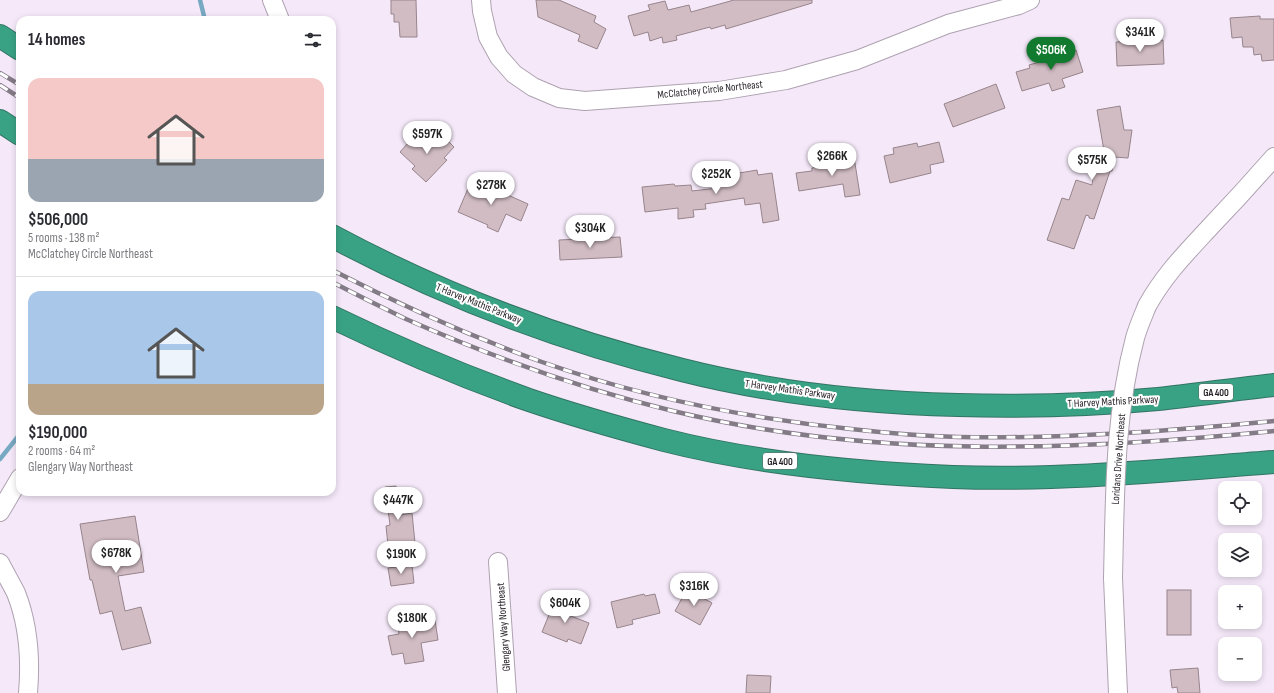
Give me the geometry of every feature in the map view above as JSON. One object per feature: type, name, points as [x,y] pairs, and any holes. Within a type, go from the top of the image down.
[{"type":"highway","points":[[0,36],[16,46]]},
{"type":"highway","points":[[0,121],[16,131]]},
{"type":"highway","name":"T Harvey Mathis Parkway","points":[[341,240],[421,280],[553,332],[617,352],[683,370],[752,384],[810,393],[887,401],[956,405],[1025,406],[1158,399],[1274,385]]},
{"type":"highway","name":"GA 400","points":[[336,319],[392,346],[530,400],[597,421],[666,440],[762,459],[808,466],[874,472],[969,477],[1027,477],[1098,474],[1274,462]]},
{"type":"street","points":[[272,0],[278,16]]},
{"type":"street","name":"McClatchey Circle Northeast","points":[[481,0],[488,36],[499,57],[514,74],[533,88],[559,98],[585,101],[719,91],[786,80],[857,60],[948,24],[1019,5],[1030,0]]},
{"type":"street","name":"Loridans Drive Northeast","points":[[1118,693],[1113,578],[1117,446],[1121,405],[1136,336],[1147,306],[1158,286],[1171,269],[1249,186],[1274,157]]},
{"type":"street","points":[[0,512],[16,485]]},
{"type":"street","name":"Glengary Way Northeast","points":[[498,562],[507,693]]},
{"type":"street","points":[[0,563],[16,593],[25,618],[30,645],[28,693]]},
{"type":"building","points":[[391,0],[416,0],[417,37],[400,37],[399,22],[394,22],[394,14],[391,14]]},
{"type":"building","points":[[536,0],[559,0],[596,16],[594,22],[606,29],[597,49],[578,41],[580,35],[538,17]]},
{"type":"building","points":[[734,0],[812,0],[812,3],[726,29],[725,25],[711,29],[710,27],[676,36],[677,40],[663,43],[662,37],[650,41],[648,32],[634,36],[628,16],[650,10],[648,5],[665,1],[668,10],[689,5],[691,12]]},
{"type":"building","points":[[1260,16],[1260,19],[1274,19],[1274,60],[1262,61],[1261,54],[1254,55],[1253,47],[1243,47],[1242,37],[1232,38],[1230,18]]},
{"type":"building","points":[[1163,40],[1164,64],[1117,66],[1116,42]]},
{"type":"building","points":[[1076,50],[1083,72],[1062,79],[1065,87],[1052,91],[1049,83],[1022,91],[1016,72],[1030,68],[1029,65],[1043,61],[1042,57],[1061,51],[1062,55]]},
{"type":"building","points":[[996,84],[1005,108],[953,127],[944,104]]},
{"type":"building","points":[[1120,106],[1124,130],[1132,130],[1128,158],[1114,157],[1112,171],[1110,171],[1094,219],[1089,218],[1089,216],[1086,215],[1074,249],[1047,240],[1062,198],[1069,200],[1076,180],[1092,185],[1096,152],[1104,151],[1097,110]]},
{"type":"building","points":[[417,133],[429,145],[440,133],[454,147],[444,158],[447,160],[426,182],[412,169],[415,166],[400,152]]},
{"type":"building","points":[[939,142],[944,162],[930,165],[931,173],[890,183],[884,156],[894,154],[893,148],[917,143],[918,147]]},
{"type":"building","points":[[854,157],[860,195],[845,197],[843,184],[799,191],[796,173],[812,171],[812,168],[821,166],[820,162]]},
{"type":"building","points":[[757,170],[758,175],[772,173],[779,220],[763,223],[760,203],[745,205],[744,198],[705,204],[706,209],[693,210],[694,217],[678,219],[678,208],[645,212],[642,187],[674,184],[675,186],[691,185],[692,191],[718,188],[716,177]]},
{"type":"building","points":[[472,179],[528,204],[521,221],[506,214],[498,232],[487,227],[488,225],[458,212]]},
{"type":"building","points":[[620,237],[622,257],[560,260],[559,240]]},
{"type":"building","points":[[396,486],[401,515],[412,513],[415,543],[388,545],[386,526],[390,525],[385,487]]},
{"type":"building","points":[[135,516],[144,572],[118,576],[125,611],[141,607],[151,643],[122,650],[112,611],[100,614],[92,580],[90,580],[80,524]]},
{"type":"building","points":[[412,565],[414,583],[391,586],[388,568]]},
{"type":"building","points":[[687,589],[712,603],[700,625],[675,611]]},
{"type":"building","points":[[1167,590],[1191,590],[1191,635],[1167,635]]},
{"type":"building","points":[[644,594],[645,596],[655,594],[660,613],[632,620],[633,624],[617,628],[611,602]]},
{"type":"building","points":[[555,600],[571,606],[568,615],[589,623],[581,644],[568,639],[567,642],[542,632]]},
{"type":"building","points":[[412,617],[413,624],[435,620],[438,640],[421,643],[424,661],[405,664],[403,653],[392,655],[388,636],[399,634],[397,619]]},
{"type":"building","points":[[1198,668],[1200,693],[1178,693],[1177,687],[1172,688],[1170,670]]},
{"type":"building","points":[[747,675],[771,676],[770,693],[746,693]]},
{"type":"waterway","points":[[200,0],[204,16]]},
{"type":"waterway","points":[[0,459],[16,439]]},
{"type":"railway","points":[[0,73],[16,83]]},
{"type":"railway","points":[[0,85],[16,95]]},
{"type":"railway","points":[[336,272],[383,295],[488,342],[542,362],[617,386],[656,396],[772,419],[851,429],[958,437],[1037,437],[1116,434],[1274,421]]},
{"type":"railway","points":[[336,284],[406,319],[438,333],[537,371],[605,393],[673,411],[747,426],[822,437],[897,444],[972,446],[1048,446],[1123,443],[1274,431]]}]
